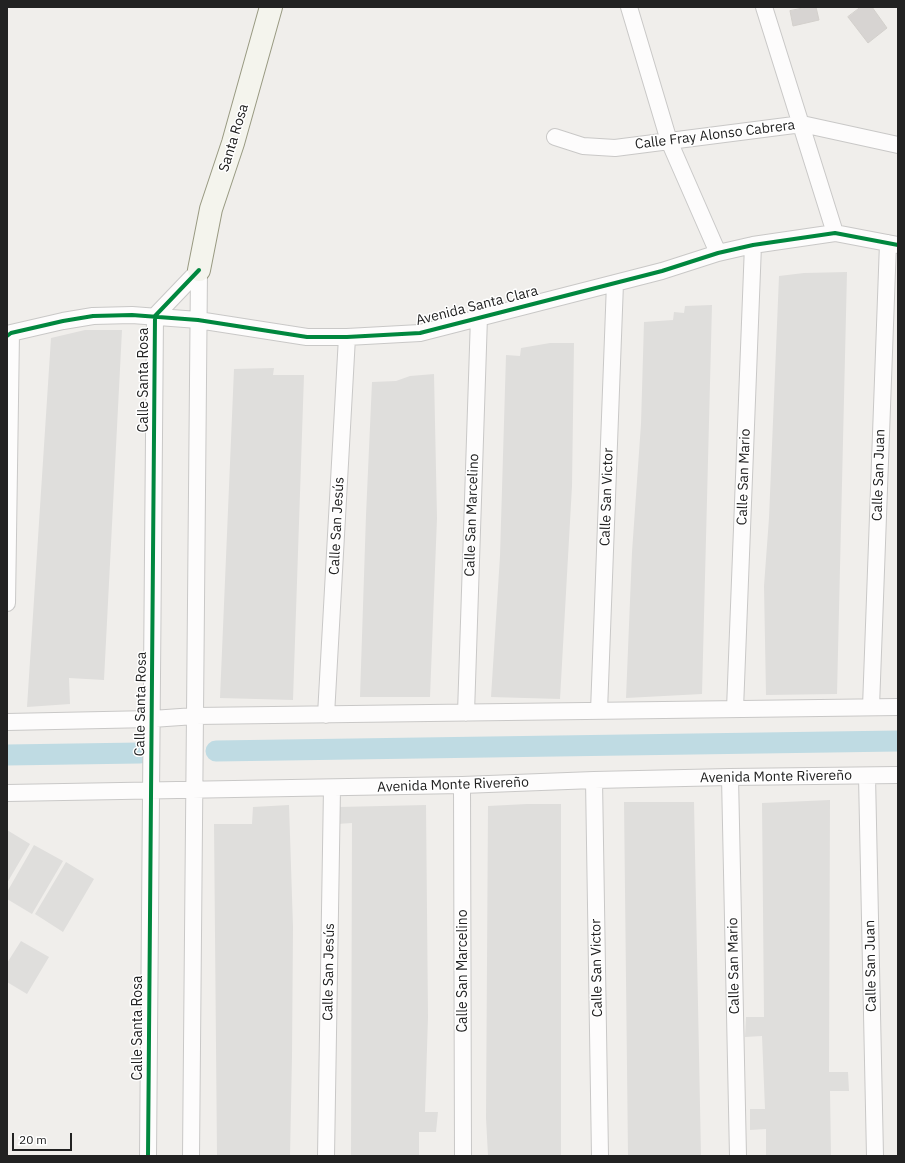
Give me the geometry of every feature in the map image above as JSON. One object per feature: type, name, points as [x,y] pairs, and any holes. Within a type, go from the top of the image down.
[{"type":"main road","name":"Santa Rosa","points":[[199,270],[211,209],[233,143],[271,7]]},
{"type":"street","points":[[629,7],[669,141],[718,253]]},
{"type":"street","points":[[764,7],[835,233]]},
{"type":"street","name":"Calle Fray Alonso Cabrera","points":[[555,137],[583,146],[614,148],[802,124],[898,144]]},
{"type":"street","name":"Avenida Santa Clara","points":[[9,334],[63,321],[93,316],[132,315],[198,320],[307,337],[347,338],[420,333],[662,271],[718,253],[753,245],[835,233],[893,244]]},
{"type":"street","name":"Calle San Juan","points":[[871,707],[893,244]]},
{"type":"street","name":"Calle San Mario","points":[[735,709],[753,245]]},
{"type":"street","name":"Calle Santa Rosa","points":[[148,1156],[155,316],[199,270]]},
{"type":"street","points":[[191,1156],[199,270]]},
{"type":"street","name":"Calle San Victor","points":[[599,711],[615,283]]},
{"type":"street","name":"Calle San Marcelino","points":[[466,713],[479,317]]},
{"type":"street","points":[[7,603],[9,334]]},
{"type":"street","name":"Calle San Jesús","points":[[326,715],[347,338]]},
{"type":"street","points":[[7,722],[152,719],[195,716],[898,707]]},
{"type":"street","name":"Avenida Monte Rivereño","points":[[7,793],[462,786],[730,776],[898,775]]},
{"type":"street","name":"Calle San Mario","points":[[730,776],[738,1156]]},
{"type":"street","name":"Calle San Juan","points":[[867,776],[875,1156]]},
{"type":"street","name":"Calle San Victor","points":[[594,780],[600,1156]]},
{"type":"street","name":"Calle San Marcelino","points":[[462,786],[463,1156]]},
{"type":"street","name":"Calle San Jesús","points":[[326,1156],[332,788]]},
{"type":"shaded area","points":[[847,272],[837,694],[766,695],[764,586],[769,518],[779,276],[804,273]]},
{"type":"shaded area","points":[[712,305],[702,694],[626,698],[632,552],[641,424],[644,322],[673,320],[674,312],[684,313],[685,306]]},
{"type":"shaded area","points":[[85,330],[122,330],[104,680],[69,678],[70,704],[27,707],[51,338]]},
{"type":"shaded area","points":[[550,343],[574,343],[572,486],[560,699],[491,697],[500,556],[506,355],[520,356],[521,348]]},
{"type":"shaded area","points":[[274,368],[273,375],[304,375],[293,700],[220,698],[234,369]]},
{"type":"shaded area","points":[[434,374],[437,518],[430,697],[360,697],[372,382],[396,381],[410,376]]},
{"type":"shaded area","points":[[830,800],[829,1072],[848,1072],[849,1091],[830,1091],[831,1156],[766,1156],[766,1129],[750,1130],[750,1109],[765,1109],[762,1036],[745,1037],[746,1017],[764,1017],[762,803]]},
{"type":"shaded area","points":[[624,802],[694,802],[701,1156],[628,1156]]},
{"type":"shaded area","points":[[561,804],[561,1156],[488,1156],[486,1118],[488,806]]},
{"type":"shaded area","points":[[289,805],[293,927],[290,1156],[217,1156],[214,824],[252,824],[253,807]]},
{"type":"shaded area","points":[[426,805],[428,1017],[425,1112],[438,1112],[436,1132],[419,1132],[419,1156],[351,1156],[352,823],[337,824],[338,807]]},
{"type":"shaded area","points":[[7,830],[30,844],[7,883]]},
{"type":"shaded area","points":[[34,845],[63,861],[32,914],[7,899],[7,892]]},
{"type":"shaded area","points":[[66,862],[94,879],[63,932],[35,914]]},
{"type":"shaded area","points":[[21,941],[49,957],[27,994],[7,982],[7,963]]},
{"type":"building","points":[[808,7],[816,7],[819,20],[793,26],[790,11]]},
{"type":"building","points":[[861,7],[872,7],[887,28],[868,43],[848,17]]},
{"type":"waterway","points":[[216,751],[898,741]]},
{"type":"waterway","points":[[7,755],[140,753]]},
{"type":"cycle path","points":[[7,336],[11,333],[63,321],[93,316],[132,315],[198,320],[307,337],[347,337],[420,333],[662,271],[718,253],[753,245],[835,233],[898,245]]},
{"type":"cycle path","points":[[148,1156],[155,316],[199,270]]}]
